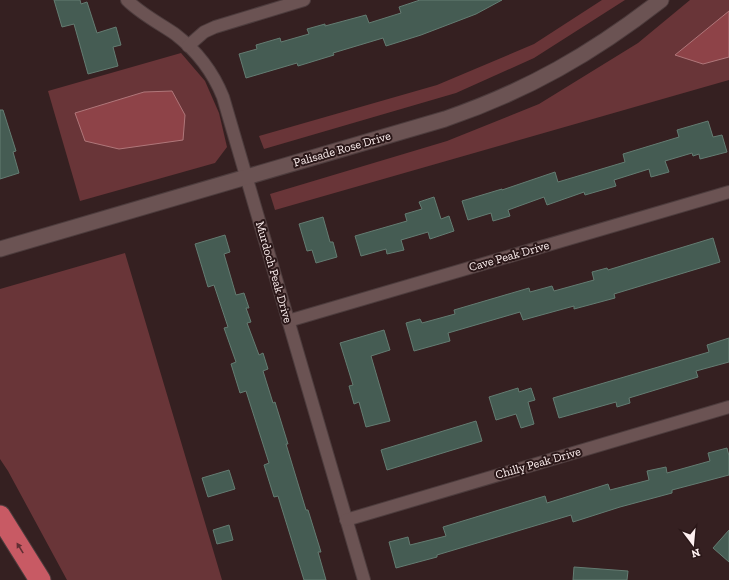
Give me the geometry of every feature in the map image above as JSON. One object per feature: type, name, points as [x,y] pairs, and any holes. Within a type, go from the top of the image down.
[{"type":"highway","points":[[0,516],[40,580]]},
{"type":"street","name":"Murdoch Peak Drive","points":[[127,0],[139,11],[174,34],[188,46],[204,64],[219,87],[227,109],[364,580]]},
{"type":"street","points":[[188,46],[204,32],[215,27],[304,0]]},
{"type":"street","name":"Palisade Rose Drive","points":[[0,248],[247,177],[475,109],[540,80],[597,47],[661,0]]},
{"type":"street","name":"Cave Peak Drive","points":[[288,321],[729,192]]},
{"type":"street","name":"Chilly Peak Drive","points":[[346,520],[729,407]]},
{"type":"shaded area","points":[[602,0],[625,0],[534,58],[456,93],[264,149],[259,136],[437,85],[534,44]]},
{"type":"shaded area","points":[[690,0],[729,0],[729,80],[275,210],[270,194],[447,141],[539,104],[638,43]]},
{"type":"shaded area","points":[[729,11],[729,57],[703,64],[675,55]]},
{"type":"shaded area","points":[[181,53],[205,81],[219,113],[227,147],[215,163],[80,201],[48,91]]},
{"type":"shaded area","points":[[172,91],[185,115],[183,140],[119,149],[85,141],[75,113],[144,92]]},
{"type":"shaded area","points":[[125,253],[222,580],[67,580],[0,459],[0,289]]},
{"type":"building","points":[[54,0],[80,0],[81,4],[87,2],[97,33],[116,27],[121,45],[113,47],[118,66],[88,74],[74,24],[62,27]]},
{"type":"building","points":[[420,0],[502,0],[476,14],[421,35],[386,46],[383,38],[333,53],[334,55],[298,66],[297,63],[246,78],[239,54],[257,49],[256,45],[280,38],[281,42],[309,34],[307,29],[325,24],[325,26],[366,15],[369,23],[401,13],[399,7]]},
{"type":"building","points":[[0,110],[3,110],[16,151],[13,152],[19,173],[0,179]]},
{"type":"building","points":[[708,121],[713,137],[722,135],[727,152],[700,159],[699,154],[693,156],[692,153],[665,161],[669,172],[651,177],[649,169],[614,180],[616,186],[585,195],[584,192],[547,205],[544,197],[508,210],[510,216],[493,221],[491,213],[468,220],[462,201],[502,190],[555,172],[558,182],[625,162],[623,154],[679,137],[677,130]]},
{"type":"building","points":[[434,197],[441,219],[449,216],[454,231],[430,239],[428,232],[401,240],[404,250],[387,254],[386,249],[361,256],[355,236],[407,221],[405,214],[422,209],[419,202]]},
{"type":"building","points":[[323,217],[330,242],[333,242],[337,257],[316,263],[312,250],[307,251],[299,224]]},
{"type":"building","points":[[225,235],[230,252],[224,254],[236,295],[244,293],[249,308],[246,308],[251,322],[247,323],[259,355],[263,353],[268,369],[263,371],[273,403],[275,402],[306,510],[308,510],[321,552],[318,552],[326,580],[304,580],[278,496],[274,497],[264,465],[269,463],[246,391],[240,393],[231,364],[236,362],[224,328],[228,327],[214,285],[208,287],[195,244]]},
{"type":"building","points":[[713,238],[720,262],[614,294],[615,298],[574,309],[574,306],[523,320],[520,312],[448,333],[450,341],[414,351],[406,323],[420,319],[422,323],[455,314],[454,310],[529,288],[530,292],[552,286],[554,291],[594,280],[592,272],[607,268],[608,270]]},
{"type":"building","points":[[384,330],[390,350],[371,356],[390,421],[366,427],[359,402],[354,404],[349,386],[353,385],[340,343]]},
{"type":"building","points":[[729,338],[729,362],[696,371],[698,377],[629,398],[630,403],[617,407],[616,402],[559,418],[553,398],[709,352],[707,345]]},
{"type":"building","points":[[518,388],[519,392],[531,388],[535,400],[528,402],[534,424],[521,428],[516,414],[496,420],[489,397]]},
{"type":"building","points":[[476,421],[482,441],[387,470],[381,450]]},
{"type":"building","points":[[727,448],[729,456],[729,475],[672,490],[672,493],[573,522],[571,515],[437,555],[437,557],[396,568],[389,542],[408,537],[410,545],[446,536],[443,527],[545,496],[547,503],[608,484],[610,490],[649,480],[647,471],[666,467],[667,473],[710,461],[708,453]]},
{"type":"building","points":[[229,470],[235,489],[208,497],[202,478]]},
{"type":"building","points":[[229,525],[233,540],[217,544],[213,530]]},
{"type":"building","points":[[729,530],[729,562],[713,548]]},
{"type":"building","points":[[574,567],[628,571],[627,580],[573,580]]}]
